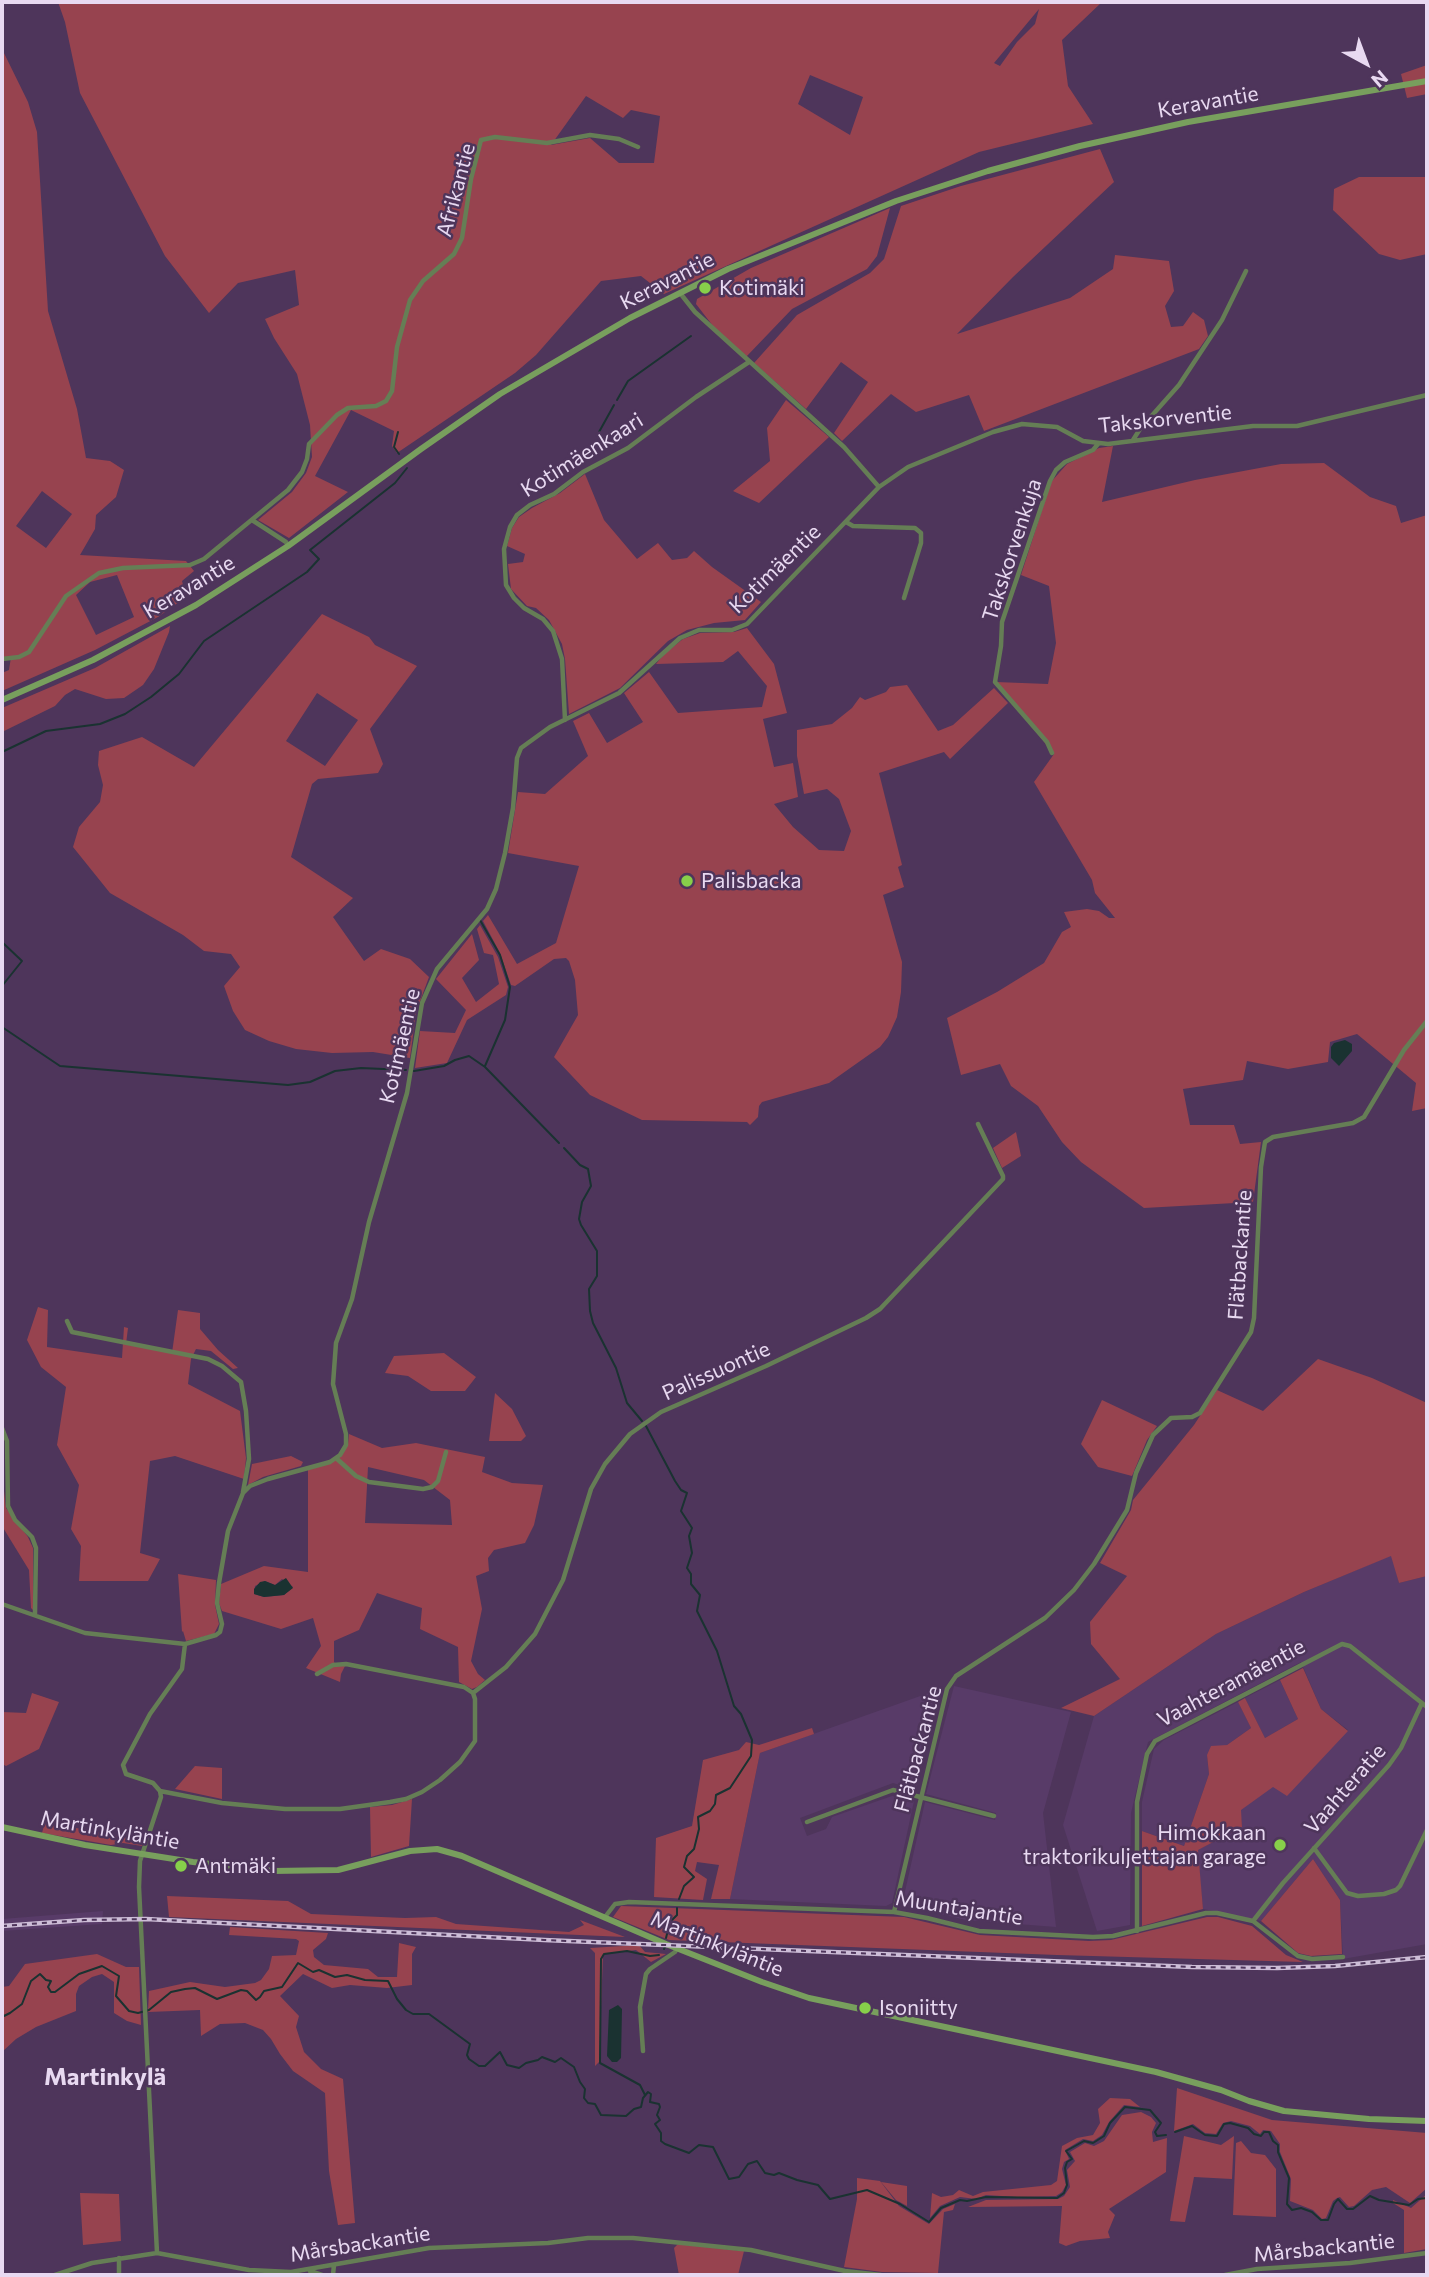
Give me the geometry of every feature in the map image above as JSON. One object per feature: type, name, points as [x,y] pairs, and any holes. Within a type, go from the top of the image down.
[{"type":"main road","name":"Keravantie","points":[[2,700],[93,660],[196,605],[288,546],[500,394],[580,346],[728,269],[850,218],[988,171],[1080,146],[1188,122],[1427,81]]},
{"type":"main road","name":"Martinkyläntie","points":[[2,1827],[85,1845],[232,1868],[311,1871],[355,1867],[410,1851],[438,1849],[462,1856],[677,1948],[809,1998],[1156,2072],[1284,2111],[1427,2121]]},
{"type":"street","name":"Afrikantie","points":[[2,659],[19,657],[29,652],[58,606],[89,578],[123,568],[197,563],[211,554],[288,490],[302,472],[309,444],[318,433],[348,408],[376,406],[386,401],[392,391],[397,347],[410,300],[423,281],[454,254],[462,238],[471,179],[481,140],[495,137],[547,143],[590,135],[619,139],[638,147]]},
{"type":"street","points":[[1133,440],[1179,384],[1222,320],[1246,271]]},
{"type":"street","points":[[680,292],[695,312],[844,447],[880,487]]},
{"type":"street","name":"Kotimäenkaari","points":[[565,720],[562,659],[553,631],[543,619],[524,608],[506,585],[504,549],[510,527],[517,515],[526,508],[554,494],[583,472],[628,448],[696,397],[749,362]]},
{"type":"street","name":"Takskorventie","points":[[880,487],[908,467],[1010,426],[1045,424],[1057,427],[1083,441],[1098,444],[1253,426],[1297,426],[1427,396]]},
{"type":"street","name":"Takskorvenkuja","points":[[1052,753],[1046,742],[995,682],[1002,622],[1049,481],[1065,462],[1093,450],[1098,444]]},
{"type":"street","name":"Kotimäentie","points":[[336,1458],[346,1445],[346,1434],[333,1384],[335,1351],[352,1299],[369,1222],[407,1093],[422,1003],[437,969],[487,909],[496,888],[505,853],[513,808],[517,758],[521,748],[565,720],[629,686],[680,638],[699,630],[732,629],[747,624],[880,487]]},
{"type":"street","points":[[253,520],[288,546]]},
{"type":"street","points":[[846,522],[853,526],[915,528],[921,533],[922,543],[904,598]]},
{"type":"street","name":"Flätbackantie","points":[[894,1912],[944,1695],[951,1682],[993,1650],[1045,1618],[1074,1590],[1128,1510],[1136,1473],[1153,1435],[1171,1418],[1192,1417],[1200,1413],[1251,1332],[1254,1318],[1261,1167],[1265,1142],[1273,1137],[1353,1123],[1364,1117],[1404,1050],[1427,1021]]},
{"type":"street","name":"Palissuontie","points":[[473,1693],[506,1667],[535,1634],[563,1580],[591,1489],[605,1464],[630,1434],[661,1412],[766,1366],[880,1309],[1003,1179],[978,1124]]},
{"type":"street","points":[[2,1604],[85,1633],[185,1644],[216,1635],[222,1624],[217,1604],[228,1531],[248,1477],[245,1401],[241,1382],[222,1366],[208,1359],[72,1332],[67,1321]]},
{"type":"street","points":[[2,1428],[7,1441],[8,1506],[15,1520],[32,1537],[36,1548],[36,1614]]},
{"type":"street","points":[[243,1493],[250,1486],[268,1479],[336,1458],[356,1476],[369,1482],[423,1489],[432,1487],[438,1480],[446,1452]]},
{"type":"street","points":[[185,1644],[181,1669],[150,1714],[123,1765],[126,1774],[148,1781],[160,1791],[222,1803],[285,1809],[340,1809],[406,1799],[440,1780],[468,1753],[475,1741],[477,1727],[473,1693],[453,1685],[360,1665],[333,1665],[317,1674]]},
{"type":"street","name":"Vaahteramäentie","points":[[1137,1931],[1137,1801],[1151,1746],[1162,1735],[1338,1645],[1345,1644],[1425,1705]]},
{"type":"street","name":"Vaahteratie","points":[[1253,1922],[1314,1848],[1389,1765],[1425,1705]]},
{"type":"street","points":[[807,1822],[893,1790],[994,1816]]},
{"type":"street","points":[[157,2253],[139,1887],[143,1854],[161,1797],[160,1791]]},
{"type":"street","points":[[1314,1848],[1347,1893],[1358,1896],[1384,1894],[1396,1890],[1404,1881],[1427,1830]]},
{"type":"street","name":"Muuntajantie","points":[[605,1917],[615,1904],[629,1902],[894,1912],[997,1933],[1093,1937],[1137,1931],[1206,1913],[1217,1913],[1253,1922],[1298,1956],[1312,1959],[1343,1957]]},
{"type":"street","points":[[643,2051],[640,2007],[646,1974],[677,1948]]},
{"type":"street","name":"Mårsbackantie","points":[[55,2275],[92,2263],[157,2253],[249,2270],[306,2270],[429,2248],[548,2243],[588,2238],[633,2238],[751,2250],[845,2273],[881,2275]]},
{"type":"street","name":"Mårsbackantie","points":[[1225,2275],[1257,2269],[1350,2263],[1427,2253]]},
{"type":"street","points":[[119,2258],[119,2275]]},
{"type":"street","points":[[333,2275],[334,2265]]},
{"type":"street","points":[[306,2270],[322,2275]]},
{"type":"shaded area","points":[[58,2],[1102,2],[1062,40],[1068,86],[1093,124],[979,152],[664,294],[641,276],[601,281],[536,355],[515,373],[397,453],[392,446],[394,431],[351,410],[315,476],[348,492],[289,538],[258,520],[292,492],[306,473],[312,457],[310,425],[297,374],[265,319],[299,305],[295,270],[238,283],[209,313],[165,256],[80,93],[65,22]],"holes":[[[1039,9],[1035,24],[1017,42],[1000,66],[994,63]],[[810,75],[863,97],[850,135],[798,104]],[[586,96],[623,118],[631,110],[660,116],[654,163],[619,163],[590,138],[551,145]]]},
{"type":"shaded area","points":[[2,49],[28,102],[37,132],[48,311],[77,409],[86,458],[110,461],[124,470],[116,497],[96,515],[95,529],[80,555],[186,561],[194,571],[182,581],[186,597],[158,617],[95,650],[2,691],[2,673],[9,670],[11,657],[2,657]],"holes":[[[42,491],[72,514],[46,548],[16,526]],[[117,575],[134,617],[96,635],[76,595],[90,582]]]},
{"type":"shaded area","points":[[1427,65],[1427,94],[1407,98],[1401,74]]},
{"type":"shaded area","points":[[1100,149],[1114,182],[957,334],[1070,298],[1113,269],[1115,255],[1169,261],[1174,291],[1165,306],[1171,327],[1183,326],[1193,312],[1204,320],[1208,336],[1199,349],[984,431],[969,395],[916,412],[891,394],[842,441],[834,433],[868,382],[841,362],[806,409],[754,363],[797,315],[870,273],[884,259],[901,206],[961,186]]},
{"type":"shaded area","points":[[1359,177],[1427,177],[1427,254],[1400,260],[1379,254],[1333,210],[1334,189]]},
{"type":"shaded area","points":[[890,208],[877,256],[867,269],[792,309],[746,357],[713,326],[696,304],[697,299],[751,268]]},
{"type":"shaded area","points":[[786,400],[829,437],[759,503],[733,491],[770,461],[767,428]]},
{"type":"shaded area","points":[[1113,446],[1102,502],[1195,480],[1281,464],[1324,463],[1370,497],[1396,506],[1401,523],[1427,515],[1427,1108],[1412,1111],[1416,1083],[1357,1034],[1330,1042],[1328,1062],[1288,1069],[1247,1061],[1243,1080],[1183,1089],[1190,1125],[1234,1125],[1240,1144],[1261,1142],[1253,1202],[1144,1208],[1081,1162],[1062,1142],[1038,1106],[1011,1086],[1000,1064],[961,1075],[947,1018],[1044,963],[1062,932],[1071,927],[1064,912],[1087,909],[1115,918],[1095,893],[1092,880],[1034,782],[1054,754],[996,682],[1048,684],[1056,643],[1049,586],[1021,575],[1051,482],[1067,464],[1099,448]]},
{"type":"shaded area","points":[[585,474],[604,520],[637,559],[658,543],[672,560],[687,558],[694,551],[761,602],[745,620],[714,623],[687,630],[668,641],[620,688],[569,714],[562,644],[549,620],[536,608],[527,606],[511,589],[508,564],[523,562],[525,554],[507,546],[512,528],[519,517],[560,493]]},
{"type":"shaded area","points":[[322,614],[369,637],[375,645],[417,666],[370,729],[383,764],[378,773],[318,779],[312,784],[291,857],[353,898],[333,917],[364,961],[381,949],[410,959],[429,977],[416,1012],[410,1058],[373,1052],[332,1053],[296,1049],[245,1030],[233,1011],[224,986],[240,967],[231,954],[204,951],[183,935],[110,893],[73,847],[79,827],[100,802],[103,785],[98,765],[99,751],[142,737],[194,767]],"holes":[[[317,693],[358,720],[325,766],[286,741]]]},
{"type":"shaded area","points":[[170,626],[154,669],[143,685],[124,698],[106,699],[75,689],[55,706],[2,732],[2,708],[95,668]]},
{"type":"shaded area","points":[[747,628],[774,664],[787,713],[763,719],[774,767],[793,763],[798,797],[774,804],[793,827],[819,850],[844,851],[851,831],[839,799],[827,789],[804,794],[797,756],[797,730],[832,724],[852,708],[860,697],[865,700],[886,692],[890,687],[907,685],[938,731],[953,725],[994,688],[1008,703],[950,759],[944,752],[879,773],[902,865],[898,867],[904,887],[883,895],[902,962],[897,1017],[880,1047],[829,1083],[762,1102],[758,1117],[750,1125],[747,1122],[642,1120],[590,1095],[554,1057],[578,1015],[575,980],[569,961],[566,958],[554,959],[515,986],[511,985],[500,953],[483,921],[488,915],[517,964],[556,943],[579,866],[508,853],[518,792],[545,794],[588,756],[573,721],[589,713],[607,743],[643,722],[624,693],[649,672],[678,713],[762,707],[767,686],[738,651],[723,662],[656,664],[683,639],[700,633],[734,632]]},
{"type":"shaded area","points":[[480,925],[498,957],[508,987],[506,995],[467,1020],[447,1063],[415,1068],[420,1031],[455,1033],[466,1010],[436,979],[472,934],[479,960],[462,978],[476,1002],[499,984],[493,955],[484,953],[477,929]]},
{"type":"shaded area","points":[[1345,1040],[1352,1044],[1352,1051],[1339,1066],[1331,1058],[1331,1047],[1334,1043]]},
{"type":"shaded area","points":[[1016,1132],[1021,1156],[1002,1168],[993,1148]]},
{"type":"shaded area","points":[[38,1307],[48,1310],[47,1347],[122,1358],[124,1327],[128,1328],[126,1344],[172,1353],[178,1310],[200,1313],[200,1329],[238,1368],[233,1369],[211,1351],[196,1349],[191,1359],[188,1384],[240,1411],[246,1458],[244,1479],[175,1456],[150,1461],[140,1553],[160,1559],[148,1581],[79,1581],[81,1546],[71,1529],[79,1485],[57,1445],[66,1387],[41,1367],[27,1340]]},
{"type":"shaded area","points":[[444,1353],[476,1377],[465,1391],[431,1391],[408,1376],[385,1373],[394,1356]]},
{"type":"shaded area","points":[[1318,1359],[1372,1378],[1427,1403],[1427,1576],[1399,1583],[1391,1556],[1304,1592],[1216,1634],[1094,1716],[1061,1708],[1120,1679],[1091,1644],[1090,1622],[1127,1576],[1100,1563],[1131,1510],[1133,1500],[1194,1425],[1217,1390],[1263,1411]]},
{"type":"shaded area","points":[[495,1393],[512,1409],[526,1436],[521,1441],[489,1441]]},
{"type":"shaded area","points":[[1102,1400],[1157,1426],[1147,1440],[1132,1476],[1098,1467],[1081,1444]]},
{"type":"shaded area","points":[[349,1434],[382,1448],[416,1443],[485,1457],[482,1472],[512,1483],[543,1485],[534,1525],[525,1543],[494,1550],[488,1558],[489,1571],[476,1576],[482,1609],[471,1661],[485,1680],[477,1687],[472,1689],[459,1682],[458,1647],[420,1629],[422,1608],[377,1593],[359,1630],[334,1641],[334,1662],[337,1666],[345,1666],[340,1682],[306,1668],[321,1646],[313,1618],[281,1629],[222,1611],[219,1603],[221,1584],[264,1566],[308,1572],[308,1469],[340,1457],[348,1444]],"holes":[[[368,1467],[424,1480],[450,1500],[452,1525],[365,1523]],[[282,1579],[293,1587],[284,1595],[264,1597],[254,1594],[255,1586],[265,1581],[275,1585]]]},
{"type":"shaded area","points":[[291,1456],[303,1462],[301,1466],[263,1477],[248,1485],[252,1464]]},
{"type":"shaded area","points":[[2,1491],[6,1508],[33,1548],[33,1610],[29,1570],[2,1526]]},
{"type":"shaded area","points":[[1392,1555],[1399,1583],[1427,1576],[1427,1944],[1343,1959],[1340,1900],[1313,1859],[1261,1921],[1203,1909],[1197,1850],[1242,1827],[1240,1810],[1348,1730],[1321,1709],[1301,1662],[1148,1742],[1131,1813],[1130,1925],[1097,1931],[1063,1825],[1094,1716],[1216,1634],[1304,1592]]},
{"type":"shaded area","points":[[178,1574],[216,1580],[215,1605],[219,1624],[214,1634],[186,1641],[182,1632]]},
{"type":"shaded area","points":[[286,1578],[293,1588],[284,1595],[264,1597],[254,1594],[254,1589],[260,1582],[275,1585]]},
{"type":"shaded area","points":[[1303,1668],[1321,1709],[1348,1731],[1287,1796],[1273,1787],[1241,1810],[1242,1827],[1198,1850],[1203,1909],[1142,1926],[1142,1831],[1184,1846],[1209,1774],[1207,1755],[1211,1746],[1227,1745],[1251,1728],[1238,1702],[1245,1698],[1265,1738],[1298,1719],[1280,1680]]},
{"type":"shaded area","points":[[1280,1680],[1298,1719],[1265,1738],[1245,1698]]},
{"type":"shaded area","points":[[954,1686],[1071,1712],[1043,1813],[1056,1927],[966,1920],[902,1905],[925,1802],[995,1820],[996,1813],[926,1794]]},
{"type":"shaded area","points":[[940,1689],[916,1790],[893,1783],[800,1818],[807,1836],[826,1829],[832,1817],[892,1796],[914,1801],[892,1903],[886,1906],[730,1899],[760,1753]]},
{"type":"shaded area","points":[[32,1693],[59,1702],[39,1749],[6,1766],[2,1764],[2,1712],[26,1713]]},
{"type":"shaded area","points":[[1238,1702],[1251,1728],[1207,1755],[1209,1774],[1184,1846],[1142,1831],[1142,1802],[1154,1749],[1164,1740]]},
{"type":"shaded area","points":[[812,1728],[814,1734],[760,1753],[730,1899],[711,1899],[719,1865],[697,1862],[695,1871],[707,1879],[703,1900],[654,1897],[656,1838],[692,1826],[703,1760],[739,1750],[746,1742],[759,1745]]},
{"type":"shaded area","points":[[195,1766],[222,1768],[222,1799],[175,1789]]},
{"type":"shaded area","points":[[412,1799],[409,1846],[371,1857],[370,1807],[392,1805]]},
{"type":"shaded area","points":[[45,1822],[144,1841],[142,1846],[123,1843],[111,1845],[42,1833]]},
{"type":"shaded area","points":[[1313,1859],[1340,1900],[1342,1954],[1311,1956],[1298,1953],[1261,1921]]},
{"type":"shaded area","points":[[167,1896],[288,1901],[311,1914],[436,1917],[456,1924],[569,1932],[584,1925],[580,1920],[625,1937],[169,1917]]},
{"type":"shaded area","points":[[621,1906],[904,1917],[980,1935],[1089,1941],[1111,1940],[1207,1917],[1218,1917],[1252,1926],[1286,1955],[1303,1962],[669,1940],[613,1917]]},
{"type":"shaded area","points":[[103,1911],[102,1924],[2,1931],[2,1919]]},
{"type":"shaded area","points":[[230,1927],[328,1933],[326,1939],[313,1950],[314,1957],[324,1965],[368,1969],[378,1977],[397,1977],[399,1943],[416,1947],[412,1954],[412,1985],[387,1988],[350,1985],[332,1988],[303,1974],[280,1996],[299,2016],[296,2027],[304,2052],[321,2069],[343,2079],[355,2223],[338,2225],[329,2171],[325,2093],[293,2071],[263,2030],[245,2023],[220,2024],[201,2036],[200,2010],[148,2012],[149,1991],[190,1982],[225,1987],[255,1983],[261,1980],[269,1969],[272,1956],[296,1955],[299,1941],[296,1939],[229,1935]]},
{"type":"shaded area","points":[[639,1945],[645,1952],[666,1954],[651,1962],[636,1950],[603,1954],[599,2062],[595,2066],[595,1953],[590,1948]]},
{"type":"shaded area","points":[[97,1954],[126,1967],[139,1967],[141,2025],[114,2013],[114,1982],[102,1974],[79,1986],[76,2011],[36,2027],[16,2039],[2,2052],[2,1987],[9,1986],[25,1964]]},
{"type":"shaded area","points":[[618,2005],[622,2009],[621,2058],[612,2062],[607,2056],[609,2010]]},
{"type":"shaded area","points":[[1177,2088],[1272,2120],[1427,2133],[1427,2188],[1410,2203],[1386,2187],[1372,2190],[1354,2206],[1349,2207],[1340,2197],[1333,2201],[1326,2218],[1322,2219],[1313,2210],[1290,2201],[1291,2179],[1280,2152],[1280,2144],[1271,2131],[1263,2130],[1260,2134],[1250,2126],[1231,2121],[1223,2123],[1216,2134],[1205,2133],[1193,2124],[1174,2131]]},
{"type":"shaded area","points":[[1110,2098],[1130,2099],[1140,2107],[1124,2105],[1102,2135],[1093,2141],[1083,2139],[1065,2150],[1069,2159],[1064,2162],[1062,2169],[1066,2185],[1056,2196],[986,2195],[976,2199],[960,2197],[940,2206],[930,2218],[932,2193],[941,2197],[953,2195],[959,2190],[973,2196],[983,2192],[1051,2185],[1057,2181],[1062,2146],[1077,2138],[1093,2135],[1100,2123],[1098,2109]]},
{"type":"shaded area","points":[[1141,2112],[1156,2123],[1152,2132],[1153,2142],[1167,2138],[1166,2172],[1109,2209],[1115,2215],[1108,2232],[1110,2238],[1080,2241],[1066,2246],[1059,2243],[1062,2206],[968,2207],[986,2200],[1058,2199],[1064,2196],[1070,2187],[1067,2170],[1075,2161],[1070,2152],[1085,2143],[1094,2146],[1104,2141],[1122,2115]]},
{"type":"shaded area","points":[[1184,2136],[1221,2145],[1234,2136],[1232,2179],[1194,2177],[1185,2222],[1170,2221]]},
{"type":"shaded area","points":[[1241,2141],[1251,2153],[1265,2155],[1276,2169],[1276,2217],[1233,2215],[1236,2143]]},
{"type":"shaded area","points":[[857,2178],[880,2181],[899,2206],[929,2224],[943,2209],[955,2204],[953,2210],[944,2212],[938,2273],[882,2272],[844,2267],[857,2199]]},
{"type":"shaded area","points":[[881,2182],[907,2186],[907,2206],[896,2200]]},
{"type":"shaded area","points":[[80,2193],[119,2194],[121,2241],[83,2245]]},
{"type":"shaded area","points":[[1427,2194],[1427,2249],[1404,2253],[1404,2210],[1393,2203],[1393,2200],[1411,2208]]},
{"type":"shaded area","points":[[678,2244],[744,2251],[738,2275],[679,2275],[674,2248]]},
{"type":"waterway","points":[[617,400],[628,381],[691,336]]},
{"type":"waterway","points":[[599,432],[614,405]]},
{"type":"waterway","points":[[398,432],[394,447],[399,454]]},
{"type":"waterway","points":[[2,752],[46,731],[100,724],[125,714],[151,697],[179,674],[204,641],[307,572],[319,559],[310,550],[395,483],[407,468]]},
{"type":"waterway","points":[[480,920],[500,955],[510,987],[505,1020],[485,1066]]},
{"type":"waterway","points":[[2,942],[22,961],[2,986]]},
{"type":"waterway","points":[[2,1027],[60,1066],[288,1085],[310,1082],[335,1071],[361,1068],[406,1070]]},
{"type":"waterway","points":[[414,1071],[444,1066],[469,1056],[485,1067],[559,1143]]},
{"type":"waterway","points":[[564,1148],[580,1165],[588,1169],[591,1186],[582,1202],[579,1219],[597,1251],[597,1276],[589,1289],[593,1323],[616,1368],[627,1403],[642,1421]]},
{"type":"waterway","points":[[646,1426],[675,1481],[681,1490],[687,1493],[681,1511],[692,1528],[689,1536],[692,1553],[687,1568],[691,1574],[691,1584],[700,1595],[697,1611],[717,1651],[734,1706],[741,1714],[752,1740],[751,1756],[730,1788],[716,1795],[715,1804],[710,1811],[698,1817],[699,1829],[694,1849],[687,1856],[684,1867],[694,1877],[684,1886],[679,1899]]},
{"type":"waterway","points":[[666,1938],[670,1922],[677,1915],[677,1908]]},
{"type":"waterway","points":[[645,2095],[640,2085],[600,2063],[601,1959],[604,1954],[627,1951],[650,1956],[659,1955]]},
{"type":"waterway","points":[[2,2015],[10,2013],[22,2004],[31,1981],[40,1974],[51,1981],[48,1987],[51,1992],[55,1992],[79,1974],[102,1966],[119,1976],[116,1996],[129,2011],[138,2013],[149,2010],[171,1992],[185,1989],[195,1988],[217,1999],[241,1990],[247,1991],[256,2000],[264,1991],[282,1987],[298,1963],[313,1972],[319,1970],[335,1977],[347,1975],[365,1980],[388,1981],[406,2010],[413,2014],[429,2014],[470,2044],[467,2055],[479,2066],[485,2066],[500,2052],[507,2065],[519,2068],[542,2057],[555,2062],[561,2058],[574,2067],[585,2089],[584,2098],[588,2103],[595,2104],[601,2115],[626,2116],[641,2107],[648,2092],[651,2094],[650,2102],[659,2104],[660,2107],[657,2115],[660,2120],[655,2124],[661,2133],[661,2141],[689,2153],[699,2145],[713,2147],[729,2179],[739,2177],[748,2164],[757,2161],[765,2173],[779,2173],[818,2185],[830,2199],[867,2190],[900,2204],[929,2222],[941,2208],[960,2200],[986,2197],[1057,2198],[1064,2193],[1067,2185],[1065,2168],[1067,2162],[1072,2159],[1066,2151],[1084,2141],[1093,2143],[1104,2136],[1110,2123],[1125,2107],[1150,2110],[1161,2123],[1155,2132],[1157,2136],[1166,2135]]},
{"type":"waterway","points":[[1175,2132],[1192,2126],[1205,2135],[1217,2136],[1224,2124],[1230,2123],[1248,2128],[1261,2136],[1264,2132],[1269,2132],[1278,2145],[1278,2152],[1289,2178],[1287,2204],[1292,2210],[1301,2208],[1312,2212],[1321,2220],[1328,2220],[1338,2199],[1347,2209],[1353,2209],[1370,2196],[1409,2205],[1418,2199],[1427,2198]]},
{"type":"railway","points":[[2,1926],[146,1919],[544,1940],[1192,1967],[1335,1966],[1427,1957]]},
{"type":"place","name":"Kotimäki","points":[[705,288]]},
{"type":"place","name":"Palisbacka","points":[[687,881]]},
{"type":"place","name":"Himokkaan traktorikuljettajan garage","points":[[1280,1845]]},
{"type":"place","name":"Antmäki","points":[[181,1866]]},
{"type":"place","name":"Isoniitty","points":[[865,2008]]},
{"type":"district","name":"Martinkylä","points":[[105,2077]]}]
